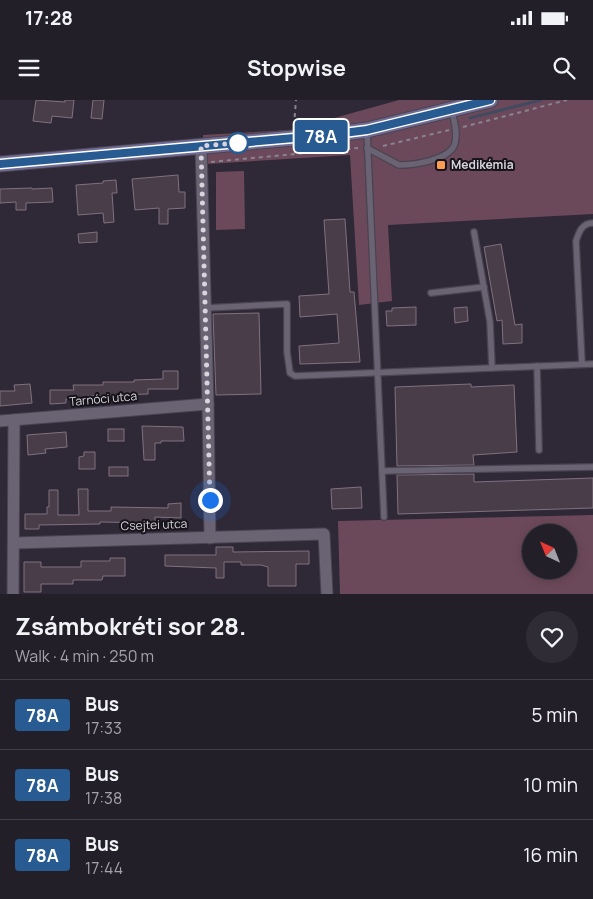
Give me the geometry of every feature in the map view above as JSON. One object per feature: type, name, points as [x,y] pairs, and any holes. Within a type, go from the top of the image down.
[{"type":"street","points":[[0,164],[367,130],[490,100]]},
{"type":"street","points":[[201,146],[210,538]]},
{"type":"street","name":"Tarnóci utca","points":[[0,421],[208,404]]},
{"type":"street","points":[[13,594],[14,420]]},
{"type":"street","name":"Csejtei utca","points":[[14,543],[324,534],[327,594]]},
{"type":"lane","points":[[367,148],[399,165],[443,156],[454,147],[456,141],[452,110]]},
{"type":"lane","points":[[367,130],[384,517]]},
{"type":"lane","points":[[582,364],[576,241],[580,230],[588,223],[593,223]]},
{"type":"lane","points":[[474,232],[490,322],[492,368]]},
{"type":"lane","points":[[431,293],[484,287]]},
{"type":"lane","points":[[205,308],[287,304],[287,352],[290,373],[295,376],[593,364]]},
{"type":"lane","points":[[537,366],[539,450]]},
{"type":"lane","points":[[382,471],[593,467]]},
{"type":"path","points":[[294,138],[296,100]]},
{"type":"shaded area","points":[[399,100],[593,100],[593,214],[388,225],[392,301],[359,305],[350,155],[207,164],[204,159],[203,135],[291,130]]},
{"type":"shaded area","points":[[244,171],[245,229],[216,230],[216,172]]},
{"type":"shaded area","points":[[593,515],[593,594],[340,594],[338,521]]},
{"type":"building","points":[[36,100],[65,102],[65,100],[74,100],[72,118],[52,116],[51,123],[33,121]]},
{"type":"building","points":[[93,100],[104,100],[102,119],[91,118]]},
{"type":"building","points":[[178,175],[179,192],[185,192],[185,208],[168,209],[168,224],[159,224],[159,208],[135,210],[132,179]]},
{"type":"building","points":[[116,180],[117,193],[112,193],[114,222],[104,223],[103,213],[78,215],[76,185]]},
{"type":"building","points":[[52,188],[53,202],[26,203],[26,210],[16,210],[16,202],[0,203],[0,189]]},
{"type":"building","points":[[345,219],[350,292],[354,292],[360,362],[300,364],[299,346],[339,343],[337,314],[300,317],[299,296],[329,294],[324,220]]},
{"type":"building","points":[[97,232],[97,242],[79,243],[78,234]]},
{"type":"building","points":[[501,244],[515,325],[522,324],[522,343],[503,344],[502,320],[497,321],[484,247]]},
{"type":"building","points":[[416,307],[416,325],[387,326],[386,311],[392,311],[392,308]]},
{"type":"building","points":[[467,307],[468,321],[455,323],[454,308]]},
{"type":"building","points":[[259,313],[261,394],[216,395],[213,314]]},
{"type":"building","points":[[163,371],[178,371],[178,389],[148,389],[148,394],[88,396],[88,399],[66,399],[66,403],[50,404],[50,390],[74,390],[73,385],[103,385],[103,382],[134,382],[134,380],[163,379]]},
{"type":"building","points":[[30,384],[32,403],[0,406],[0,391],[15,391],[14,385]]},
{"type":"building","points":[[471,384],[471,387],[514,385],[517,452],[473,455],[474,465],[397,466],[395,387]]},
{"type":"building","points":[[142,426],[183,427],[184,441],[161,441],[161,443],[155,443],[155,460],[144,460]]},
{"type":"building","points":[[108,429],[124,429],[124,441],[108,441]]},
{"type":"building","points":[[66,432],[67,447],[45,449],[46,453],[28,455],[27,435]]},
{"type":"building","points":[[84,452],[95,452],[95,469],[79,469],[79,457],[84,456]]},
{"type":"building","points":[[109,467],[128,467],[128,476],[109,476]]},
{"type":"building","points":[[474,474],[474,482],[593,478],[593,508],[398,514],[397,475]]},
{"type":"building","points":[[361,487],[362,508],[332,509],[331,489]]},
{"type":"building","points":[[78,489],[88,489],[88,511],[111,511],[111,507],[168,508],[168,504],[181,503],[181,518],[155,517],[155,523],[100,522],[100,524],[39,525],[39,529],[25,529],[25,514],[47,514],[49,490],[58,490],[58,515],[79,515]]},
{"type":"building","points":[[216,547],[233,547],[233,552],[309,551],[309,564],[296,564],[296,586],[268,586],[268,567],[261,565],[241,565],[241,562],[224,562],[224,578],[216,578],[216,568],[165,566],[165,555],[216,555]]},
{"type":"building","points":[[110,558],[125,558],[125,576],[103,576],[102,580],[73,580],[73,584],[41,584],[41,592],[24,592],[24,562],[41,562],[41,567],[81,567],[81,561],[110,561]]},
{"type":"waterway","points":[[470,118],[541,100]]},
{"type":"bus line","name":"78A","points":[[0,164],[367,130],[490,100]]},
{"type":"place","name":"Medikémia","points":[[441,165]]},
{"type":"route","points":[[210,500],[201,146],[238,143]]}]
